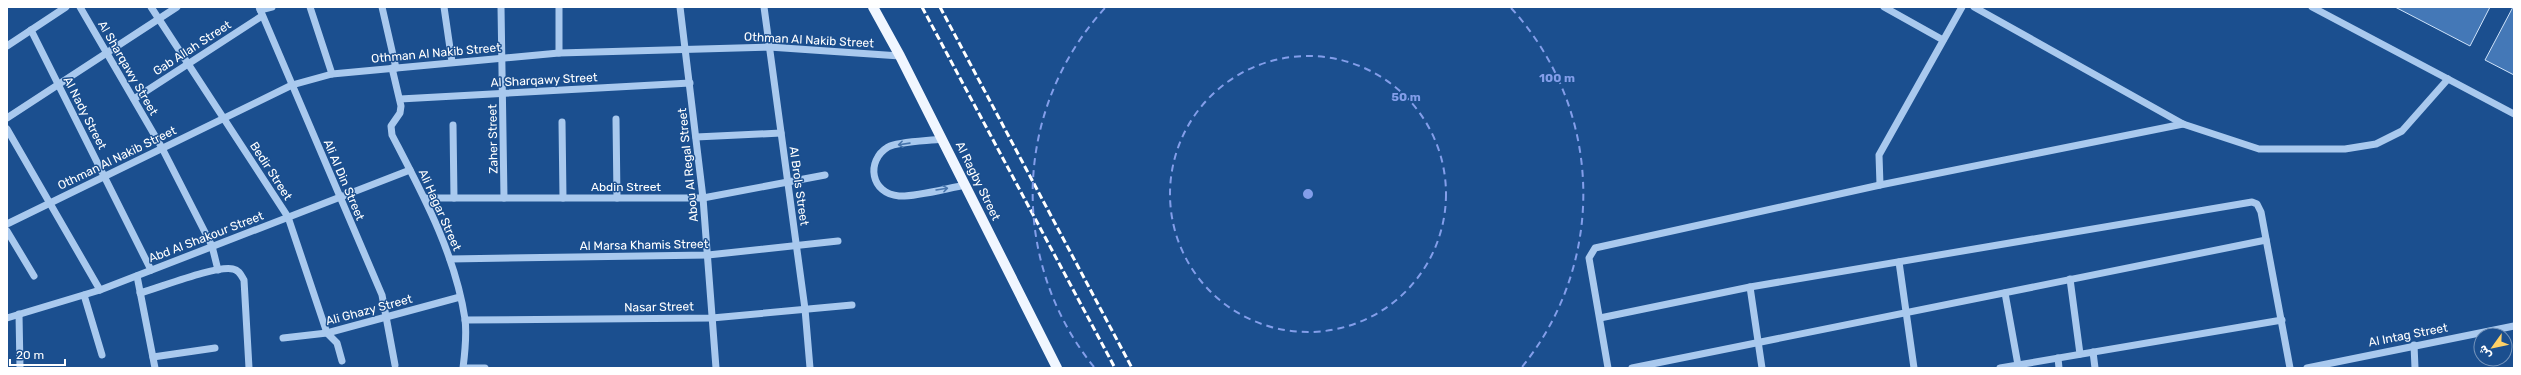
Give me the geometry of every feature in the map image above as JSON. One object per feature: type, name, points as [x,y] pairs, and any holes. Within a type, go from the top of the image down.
[{"type":"main road","name":"Al Ragby Street","points":[[873,7],[900,56],[966,185],[1057,368]]},
{"type":"street","points":[[7,46],[66,7]]},
{"type":"street","name":"Al Sharqawy Street","points":[[80,7],[108,52],[162,148],[212,246],[218,270]]},
{"type":"street","name":"Bedir Street","points":[[151,7],[288,217],[327,333],[336,344],[342,360]]},
{"type":"street","points":[[7,118],[177,7]]},
{"type":"street","name":"Gab Allah Street","points":[[134,99],[188,64],[260,11],[272,7]]},
{"type":"street","points":[[310,7],[332,74]]},
{"type":"street","name":"Ali Hagar Street","points":[[382,7],[400,99],[400,113],[391,126],[392,135],[425,198],[450,259],[465,320],[464,368]]},
{"type":"street","points":[[444,7],[452,62]]},
{"type":"street","name":"Zaher Street","points":[[501,7],[504,198]]},
{"type":"street","points":[[559,7],[559,53]]},
{"type":"street","name":"Abou Al Regal Street","points":[[680,7],[703,198],[716,368]]},
{"type":"street","name":"Al Brols Street","points":[[764,7],[805,309],[810,368]]},
{"type":"street","points":[[1884,7],[1943,40]]},
{"type":"street","points":[[1880,184],[1879,155],[1962,7]]},
{"type":"street","points":[[1974,7],[2183,124],[2259,148],[2345,149],[2376,144],[2402,130],[2448,79]]},
{"type":"street","points":[[2312,7],[2514,114]]},
{"type":"street","name":"Ali Al Din Street","points":[[260,11],[382,295],[395,365]]},
{"type":"street","name":"Al Nady Street","points":[[31,30],[151,270]]},
{"type":"street","name":"Othman Al Nakib Street","points":[[7,224],[292,85],[332,74],[559,53],[769,47],[900,56]]},
{"type":"street","name":"Al Sharqawy Street","points":[[400,99],[690,83]]},
{"type":"street","points":[[616,119],[617,198]]},
{"type":"street","points":[[562,122],[563,198]]},
{"type":"street","points":[[453,124],[454,198]]},
{"type":"street","points":[[1608,368],[1589,258],[1595,248],[1880,184],[2183,124]]},
{"type":"street","points":[[7,129],[100,290]]},
{"type":"street","points":[[696,137],[781,133]]},
{"type":"street","points":[[942,139],[890,146],[878,154],[872,168],[875,182],[886,193],[900,196],[966,185]]},
{"type":"street","name":"Abd Al Shakour Street","points":[[7,318],[100,290],[410,170]]},
{"type":"street","name":"Abdin Street","points":[[425,198],[703,198],[825,175]]},
{"type":"street","points":[[1600,318],[1750,287],[2252,202],[2260,207],[2290,368]]},
{"type":"street","points":[[7,231],[34,276]]},
{"type":"street","points":[[1632,368],[2266,240]]},
{"type":"street","name":"Al Marsa Khamis Street","points":[[450,259],[708,256],[838,241]]},
{"type":"street","points":[[1899,262],[1914,368]]},
{"type":"street","points":[[140,293],[218,270],[234,269],[240,273],[244,280],[249,368]]},
{"type":"street","points":[[136,276],[155,368]]},
{"type":"street","points":[[2070,279],[2080,354]]},
{"type":"street","points":[[1750,287],[1762,368]]},
{"type":"street","points":[[2005,292],[2018,365]]},
{"type":"street","points":[[84,295],[102,355]]},
{"type":"street","name":"Ali Ghazy Street","points":[[283,338],[327,333],[460,297]]},
{"type":"street","name":"Nasar Street","points":[[465,320],[712,318],[852,305]]},
{"type":"street","points":[[19,314],[20,368]]},
{"type":"street","points":[[2000,368],[2282,320]]},
{"type":"street","name":"Al Intag Street","points":[[2307,368],[2414,345],[2514,326]]},
{"type":"street","points":[[2414,345],[2415,368]]},
{"type":"street","points":[[153,357],[215,348]]},
{"type":"street","points":[[2093,352],[2095,368]]},
{"type":"street","points":[[2058,358],[2059,368]]},
{"type":"street","points":[[464,368],[485,368]]},
{"type":"building","points":[[2395,7],[2490,7],[2470,46]]},
{"type":"building","points":[[2514,7],[2514,75],[2485,60]]},
{"type":"railway","points":[[922,7],[1115,368]]},
{"type":"railway","points":[[940,7],[1132,368]]}]
